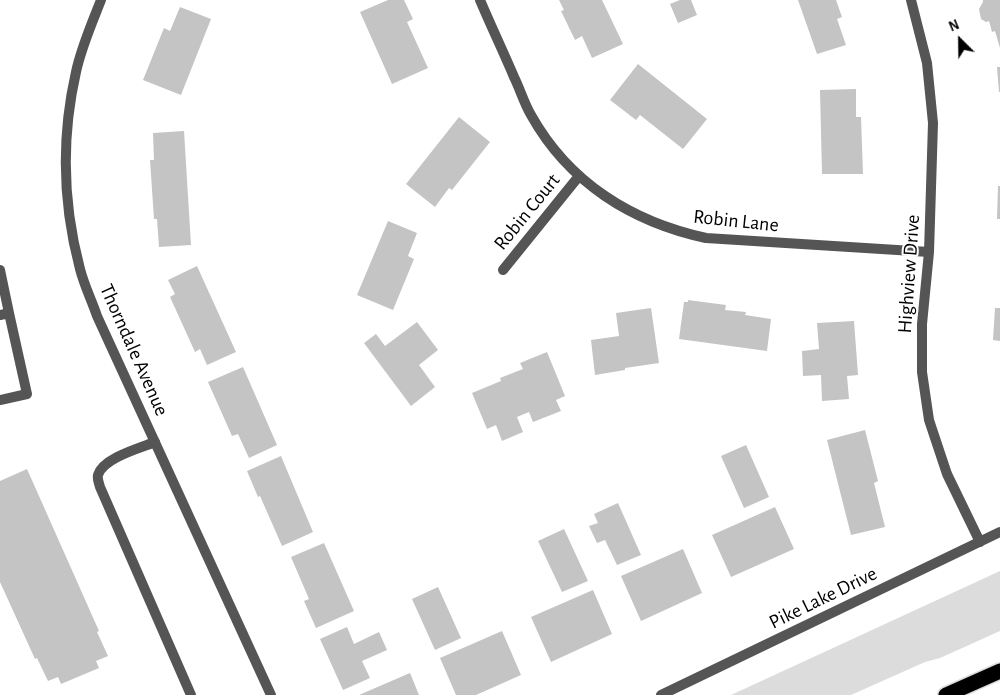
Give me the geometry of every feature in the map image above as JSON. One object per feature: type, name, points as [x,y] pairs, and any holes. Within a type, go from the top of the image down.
[{"type":"highway","points":[[946,695],[1000,671]]},
{"type":"street","name":"Thorndale Avenue","points":[[101,0],[76,71],[68,119],[65,166],[70,224],[80,271],[97,316],[268,694]]},
{"type":"street","name":"Robin Lane","points":[[480,0],[531,115],[552,147],[579,176],[609,199],[642,218],[679,232],[706,238],[929,252]]},
{"type":"street","name":"Highview Drive","points":[[912,0],[927,63],[933,123],[929,252],[922,324],[922,372],[929,420],[947,474],[980,542]]},
{"type":"street","name":"Robin Court","points":[[503,270],[579,176]]},
{"type":"street","points":[[0,270],[5,314],[27,394],[0,400]]},
{"type":"street","points":[[155,442],[109,461],[101,469],[97,477],[191,695]]},
{"type":"street","name":"Pike Lake Drive","points":[[660,695],[1000,532]]},
{"type":"shaded area","points":[[1000,571],[1000,631],[851,695],[731,695]]},
{"type":"building","points":[[388,0],[404,0],[413,19],[407,22],[428,68],[392,84],[360,12]]},
{"type":"building","points":[[559,0],[602,0],[623,44],[592,58],[582,36],[575,40],[561,11],[564,10]]},
{"type":"building","points":[[680,0],[691,0],[697,15],[678,23],[670,4]]},
{"type":"building","points":[[798,0],[836,0],[842,17],[837,19],[846,45],[817,54]]},
{"type":"building","points":[[983,0],[1000,0],[1000,48],[995,31],[992,32],[989,21],[986,22],[981,19],[979,9]]},
{"type":"building","points":[[180,7],[211,19],[181,95],[143,80],[164,28],[170,31]]},
{"type":"building","points":[[638,64],[707,119],[683,149],[640,115],[636,120],[610,100]]},
{"type":"building","points":[[997,67],[1000,67],[1000,92],[999,92]]},
{"type":"building","points":[[856,89],[856,117],[861,117],[863,174],[822,174],[820,90]]},
{"type":"building","points":[[459,117],[490,142],[452,190],[449,188],[435,207],[406,184]]},
{"type":"building","points":[[184,131],[191,245],[159,247],[157,219],[154,219],[150,160],[154,160],[153,133]]},
{"type":"building","points":[[998,186],[1000,186],[1000,219],[997,219]]},
{"type":"building","points":[[388,221],[417,233],[408,256],[414,259],[393,310],[357,295]]},
{"type":"building","points":[[197,266],[236,352],[207,365],[200,349],[195,352],[170,297],[175,294],[168,280]]},
{"type":"building","points":[[688,300],[726,305],[725,310],[746,312],[745,315],[771,319],[767,351],[679,339],[684,302],[688,302]]},
{"type":"building","points":[[651,308],[659,363],[595,375],[591,340],[619,336],[616,313]]},
{"type":"building","points":[[995,308],[1000,308],[1000,341],[993,340]]},
{"type":"building","points":[[854,321],[858,375],[847,376],[849,399],[822,401],[821,375],[803,376],[802,351],[819,349],[817,323]]},
{"type":"building","points":[[417,322],[438,350],[419,365],[435,387],[411,406],[364,343],[376,334],[385,346]]},
{"type":"building","points":[[547,352],[565,396],[556,400],[561,411],[533,422],[529,412],[517,417],[523,432],[502,441],[496,425],[487,429],[472,393],[501,381],[500,378],[523,369],[520,363]]},
{"type":"building","points":[[243,367],[277,445],[249,458],[238,434],[232,436],[208,382]]},
{"type":"building","points":[[865,430],[878,481],[874,483],[885,527],[851,535],[827,440]]},
{"type":"building","points":[[746,445],[769,497],[744,508],[721,456]]},
{"type":"building","points":[[281,456],[313,532],[282,546],[247,471]]},
{"type":"building","points":[[27,469],[99,631],[97,632],[108,656],[96,661],[99,668],[61,684],[58,677],[48,681],[37,658],[35,659],[0,582],[0,481]]},
{"type":"building","points":[[618,503],[641,555],[617,565],[605,540],[597,543],[589,526],[598,523],[594,514]]},
{"type":"building","points":[[775,507],[794,549],[731,577],[712,535]]},
{"type":"building","points":[[564,529],[588,581],[562,592],[538,541]]},
{"type":"building","points":[[324,543],[354,611],[316,628],[304,601],[309,599],[291,557]]},
{"type":"building","points":[[683,549],[702,593],[641,621],[621,576]]},
{"type":"building","points":[[438,587],[461,638],[435,650],[412,599]]},
{"type":"building","points":[[593,590],[612,634],[551,662],[531,617]]},
{"type":"building","points":[[347,627],[354,644],[379,632],[387,650],[362,661],[370,678],[343,690],[320,639]]},
{"type":"building","points":[[502,631],[521,675],[476,695],[456,695],[440,658]]},
{"type":"building","points":[[410,673],[419,695],[359,695]]}]
